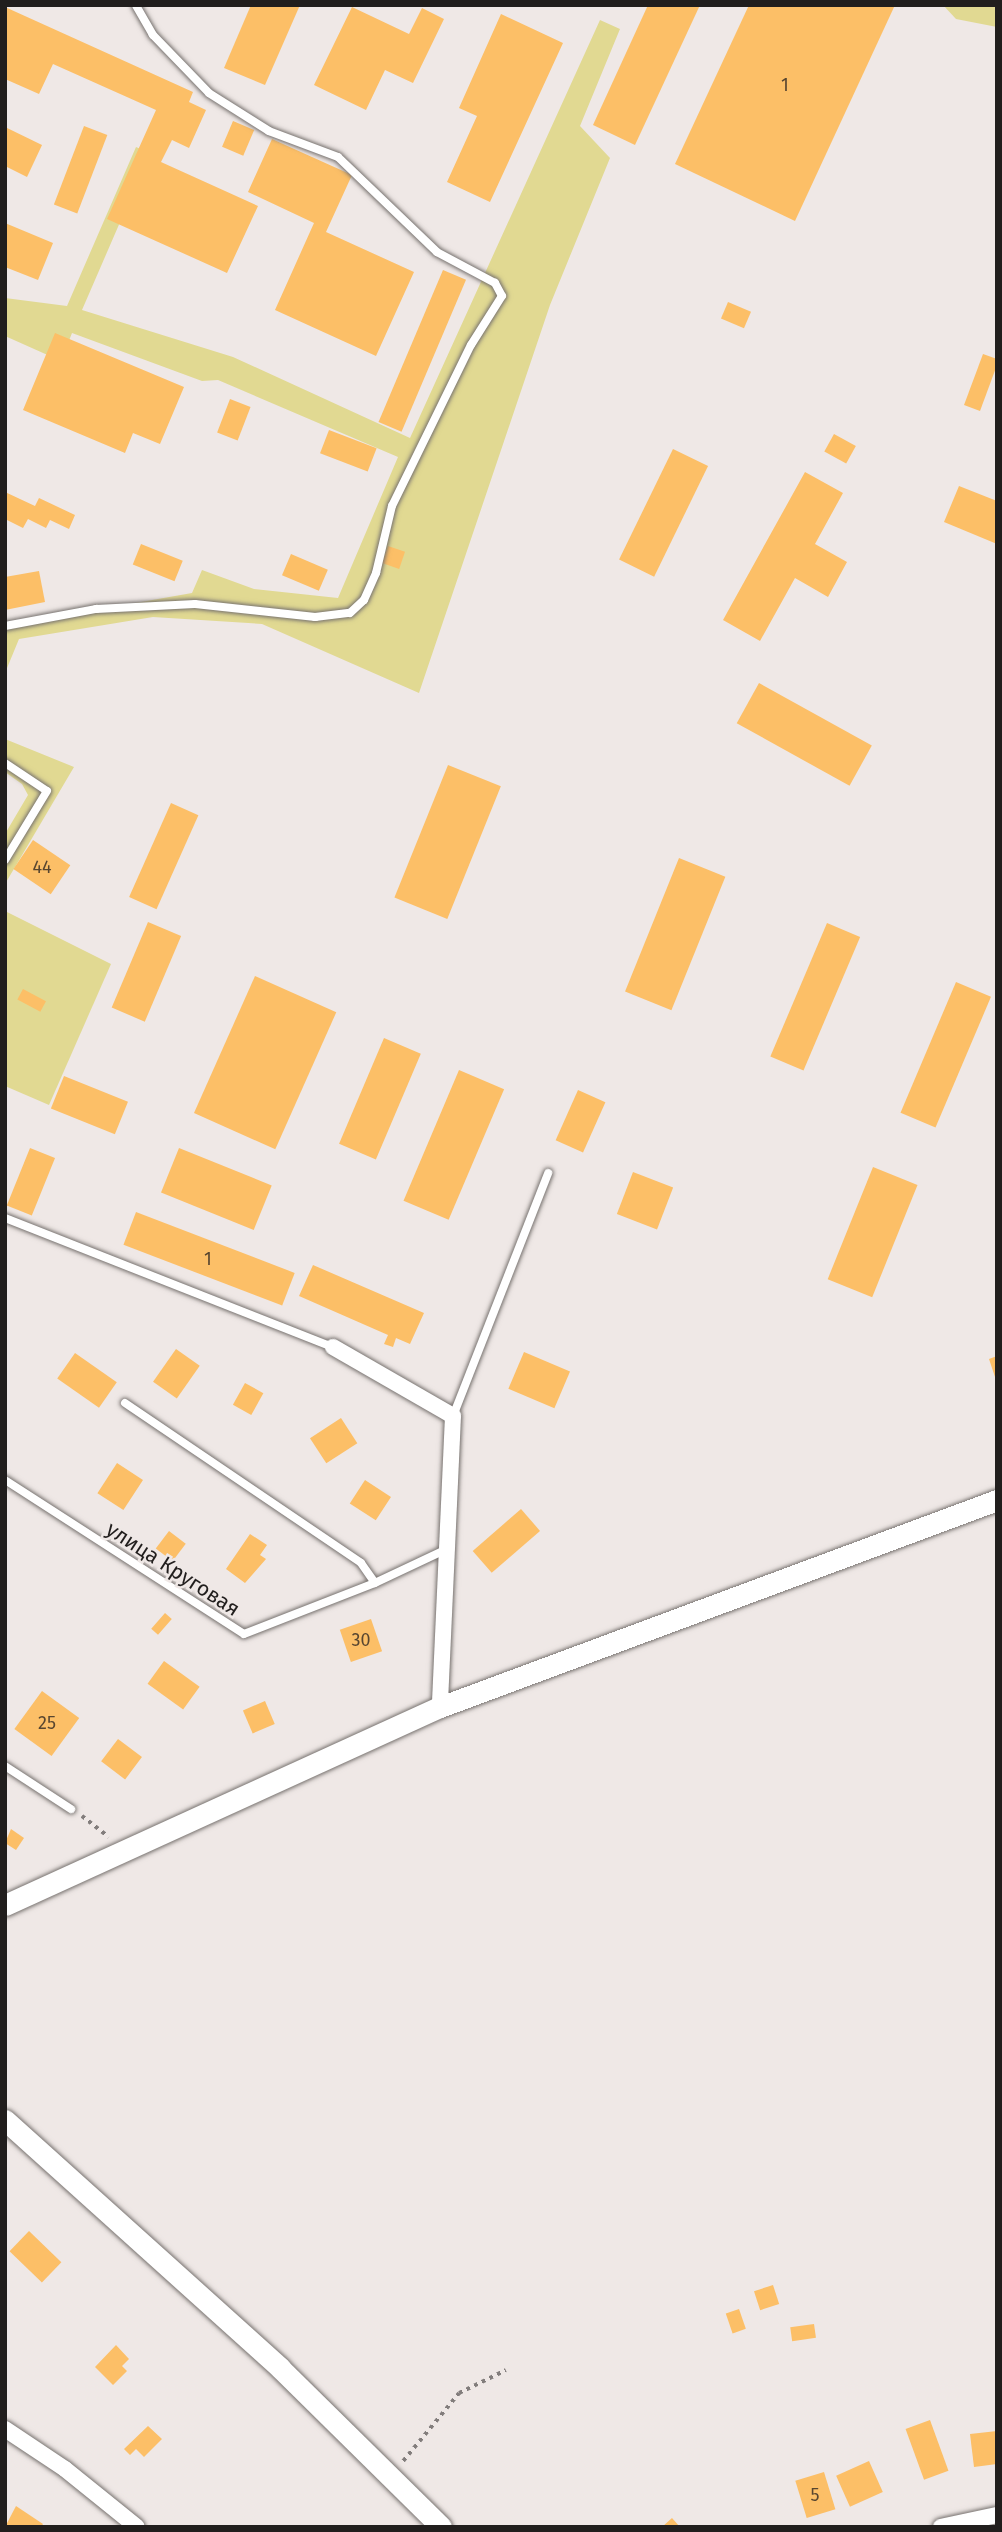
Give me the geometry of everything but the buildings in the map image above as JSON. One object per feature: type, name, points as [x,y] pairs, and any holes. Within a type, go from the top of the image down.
[{"type":"street","points":[[333,1347],[453,1416],[440,1707]]},
{"type":"street","points":[[5,1905],[440,1707],[997,1500]]},
{"type":"street","points":[[5,2120],[280,2368],[441,2527]]},
{"type":"street","points":[[5,2429],[65,2469],[137,2527]]},
{"type":"street","points":[[941,2527],[997,2515]]},
{"type":"lane","points":[[5,625],[96,609],[195,604],[315,617],[350,613],[364,600],[376,573],[392,506],[471,345],[502,296],[495,283],[437,252],[338,158],[269,131],[209,93],[153,35],[136,5]]},
{"type":"lane","points":[[5,763],[47,791],[5,860]]},
{"type":"lane","points":[[453,1416],[548,1173]]},
{"type":"lane","points":[[5,1217],[333,1347]]},
{"type":"lane","points":[[125,1403],[361,1563],[375,1583]]},
{"type":"lane","name":"улица Круговая","points":[[5,1480],[244,1634],[260,1631],[375,1583],[447,1548]]},
{"type":"lane","points":[[5,1766],[71,1809]]},
{"type":"path","points":[[71,1809],[124,1850]]},
{"type":"path","points":[[391,2477],[458,2393],[506,2370]]},
{"type":"shaded area","points":[[943,5],[997,5],[997,27],[956,19]]},
{"type":"shaded area","points":[[600,20],[620,29],[580,126],[610,158],[550,305],[419,693],[262,624],[153,617],[19,639],[5,673],[5,626],[192,593],[202,570],[254,589],[338,598],[398,457],[218,380],[202,381],[72,333],[61,361],[5,336],[5,298],[67,306],[136,147],[150,153],[82,310],[233,357],[410,438]]},
{"type":"shaded area","points":[[5,739],[74,767],[5,884],[5,834],[28,795],[22,784],[5,772]]},
{"type":"shaded area","points":[[5,911],[111,964],[49,1105],[5,1086]]}]
